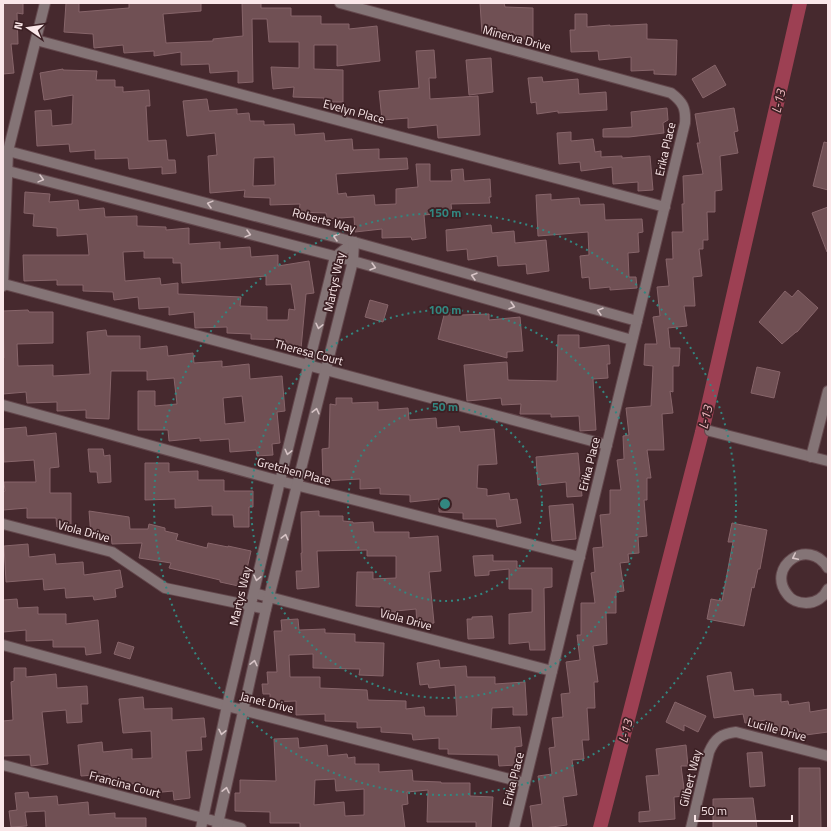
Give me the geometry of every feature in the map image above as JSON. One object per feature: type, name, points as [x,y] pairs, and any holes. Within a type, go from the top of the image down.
[{"type":"street","points":[[3,285],[6,151],[45,3]]},
{"type":"street","name":"Minerva Drive","points":[[340,3],[671,93],[678,98],[683,106]]},
{"type":"street","name":"Evelyn Place","points":[[36,40],[665,207]]},
{"type":"street","name":"Erika Place","points":[[514,828],[685,123],[686,114],[683,106]]},
{"type":"street","name":"Roberts Way","points":[[6,151],[354,242],[637,322]]},
{"type":"street","points":[[5,171],[335,257],[632,340]]},
{"type":"street","name":"Martys Way","points":[[202,823],[227,706],[335,257],[354,242]]},
{"type":"street","name":"Martys Way","points":[[218,825],[266,609],[353,262],[354,242]]},
{"type":"street","name":"Theresa Court","points":[[3,285],[607,445]]},
{"type":"street","points":[[811,457],[828,391]]},
{"type":"street","name":"Gretchen Place","points":[[3,405],[298,486],[580,557]]},
{"type":"street","points":[[710,431],[828,461]]},
{"type":"street","name":"Viola Drive","points":[[3,524],[112,552],[165,588],[266,609]]},
{"type":"street","points":[[828,568],[825,562],[819,557],[811,554],[796,556],[789,560],[784,566],[781,582],[789,597],[796,601],[805,603],[813,602],[820,598],[828,589]]},
{"type":"street","name":"Viola Drive","points":[[254,594],[552,671]]},
{"type":"street","name":"Janet Drive","points":[[3,645],[227,706],[244,709],[525,783]]},
{"type":"street","name":"Lucille Drive","points":[[719,737],[727,733],[736,732],[828,756]]},
{"type":"street","name":"Gilbert Way","points":[[691,828],[709,752],[713,743],[719,737]]},
{"type":"street","name":"Francina Court","points":[[3,765],[202,823],[241,828]]},
{"type":"building","points":[[3,3],[23,3],[23,14],[17,13],[18,44],[11,44],[14,73],[3,74]]},
{"type":"building","points":[[66,3],[79,3],[79,12],[129,8],[129,3],[201,3],[201,11],[163,14],[166,43],[213,41],[213,39],[243,36],[242,3],[261,3],[261,8],[291,8],[291,16],[321,16],[321,24],[349,24],[349,29],[377,26],[380,61],[337,66],[337,45],[314,45],[314,69],[343,70],[343,102],[324,102],[324,98],[293,97],[294,87],[273,89],[271,67],[299,68],[299,42],[269,42],[267,19],[252,19],[253,82],[238,83],[238,71],[210,73],[209,64],[181,65],[181,52],[154,56],[154,51],[124,53],[123,45],[94,48],[93,34],[64,32]]},
{"type":"building","points":[[480,3],[504,3],[505,7],[533,8],[533,39],[513,39],[514,32],[482,34]]},
{"type":"building","points":[[575,14],[587,14],[587,27],[647,24],[647,39],[677,40],[676,75],[654,74],[654,70],[631,71],[631,57],[599,60],[598,51],[571,52],[570,30],[575,30]]},
{"type":"building","points":[[434,50],[436,78],[429,78],[430,99],[478,96],[480,135],[438,138],[437,125],[408,128],[408,118],[382,120],[379,91],[419,88],[416,51]]},
{"type":"building","points":[[491,58],[493,92],[469,95],[466,60]]},
{"type":"building","points":[[715,65],[726,85],[703,98],[692,79]]},
{"type":"building","points":[[63,69],[97,71],[96,80],[115,80],[115,87],[123,87],[123,92],[149,90],[150,106],[146,106],[148,141],[166,140],[168,160],[175,160],[176,173],[162,174],[162,167],[129,169],[128,158],[95,159],[95,150],[70,152],[69,144],[37,146],[35,111],[51,110],[52,126],[72,124],[73,95],[44,100],[40,73]]},
{"type":"building","points":[[542,77],[543,82],[578,79],[579,94],[606,92],[607,110],[558,113],[558,111],[537,114],[536,102],[531,103],[528,78]]},
{"type":"building","points":[[207,99],[209,111],[237,109],[237,114],[249,113],[250,121],[264,121],[264,125],[294,124],[295,135],[324,133],[325,141],[352,139],[353,150],[379,149],[379,159],[407,158],[408,169],[336,174],[338,194],[346,193],[347,197],[374,195],[375,205],[396,204],[396,189],[418,187],[416,164],[430,164],[430,181],[452,181],[451,170],[463,169],[464,181],[490,179],[490,203],[451,204],[452,212],[424,215],[426,238],[412,240],[411,237],[382,238],[382,229],[355,232],[354,217],[327,219],[326,213],[299,212],[300,204],[270,205],[270,198],[244,197],[245,190],[210,193],[208,156],[217,155],[215,133],[187,136],[183,101]],"holes":[[[274,157],[275,185],[253,186],[254,158]]]},
{"type":"building","points":[[667,108],[668,120],[663,123],[664,133],[629,137],[603,137],[603,129],[632,127],[631,112]]},
{"type":"building","points":[[734,108],[738,131],[734,132],[738,153],[720,156],[722,190],[715,191],[715,212],[707,212],[708,240],[703,240],[703,249],[699,249],[702,276],[693,277],[695,306],[684,306],[687,326],[668,328],[670,348],[680,348],[679,366],[673,366],[673,392],[670,391],[673,413],[662,414],[664,450],[647,450],[651,478],[647,478],[647,500],[644,500],[647,536],[638,537],[639,553],[628,554],[629,562],[620,563],[624,591],[616,592],[616,613],[606,613],[607,644],[593,646],[598,682],[594,682],[595,708],[587,708],[589,740],[582,740],[584,759],[572,760],[577,795],[563,797],[567,825],[533,828],[530,806],[542,804],[538,776],[552,774],[549,748],[555,747],[552,718],[563,717],[561,694],[570,693],[566,662],[580,660],[577,635],[581,635],[581,603],[595,603],[591,573],[595,572],[593,548],[603,547],[600,515],[610,514],[610,490],[621,490],[617,460],[624,459],[623,436],[629,435],[626,408],[651,406],[653,366],[644,365],[645,344],[657,344],[653,317],[660,316],[657,287],[669,286],[666,259],[673,259],[672,232],[683,232],[683,176],[703,174],[697,143],[700,143],[695,114]]},
{"type":"building","points":[[571,132],[571,141],[593,139],[595,152],[601,151],[601,157],[622,156],[622,158],[650,156],[653,190],[638,191],[638,182],[613,184],[612,167],[581,171],[580,162],[559,164],[557,133]]},
{"type":"building","points":[[824,142],[828,143],[828,190],[813,186]]},
{"type":"building","points":[[25,192],[50,194],[49,202],[78,200],[79,210],[104,208],[105,217],[137,216],[137,226],[166,227],[166,230],[189,228],[189,244],[220,242],[220,249],[250,247],[251,257],[278,255],[278,266],[309,261],[314,293],[306,294],[301,349],[286,347],[286,340],[251,339],[251,334],[227,333],[227,327],[195,328],[194,312],[169,315],[169,307],[139,309],[138,297],[114,300],[113,292],[83,291],[83,285],[57,285],[57,280],[24,281],[23,255],[89,255],[87,234],[57,236],[57,228],[33,226],[34,214],[24,213]],"holes":[[[144,251],[144,258],[173,258],[173,263],[181,263],[182,283],[266,276],[266,285],[291,284],[295,310],[289,309],[288,320],[267,320],[267,307],[240,306],[241,297],[178,294],[178,283],[161,285],[160,278],[125,281],[123,252]]]},
{"type":"building","points":[[551,194],[551,200],[579,198],[580,205],[604,204],[605,220],[642,219],[643,232],[638,233],[639,252],[628,253],[629,277],[636,277],[637,288],[610,290],[610,287],[590,289],[589,277],[582,278],[580,256],[589,255],[588,232],[538,236],[536,195]]},
{"type":"building","points":[[828,207],[828,252],[827,252],[812,213]]},
{"type":"building","points":[[491,225],[492,233],[514,231],[515,243],[546,240],[549,271],[527,274],[526,264],[498,266],[497,256],[468,260],[467,249],[447,251],[446,230]]},
{"type":"building","points":[[798,290],[818,308],[797,332],[782,344],[759,322],[785,291],[792,297]]},
{"type":"building","points":[[370,300],[388,305],[383,322],[365,317]]},
{"type":"building","points":[[28,310],[29,312],[53,312],[53,343],[17,344],[18,366],[53,365],[53,376],[90,374],[87,332],[106,330],[107,336],[140,336],[140,349],[167,346],[168,356],[193,353],[194,363],[222,361],[222,367],[249,364],[250,379],[282,376],[285,411],[277,412],[280,443],[272,444],[273,455],[257,456],[256,450],[230,452],[229,439],[200,441],[200,438],[169,441],[168,430],[138,430],[138,391],[155,391],[155,406],[177,404],[174,378],[147,380],[147,371],[111,371],[109,419],[86,418],[86,410],[57,411],[57,402],[27,403],[26,392],[3,394],[3,311]],"holes":[[[242,396],[245,422],[225,424],[223,398]]]},
{"type":"building","points":[[445,311],[461,315],[489,314],[489,320],[520,317],[523,351],[507,352],[507,358],[438,339]]},
{"type":"building","points":[[558,335],[579,335],[579,348],[609,345],[610,364],[607,364],[608,378],[593,379],[596,430],[580,431],[579,416],[551,417],[551,414],[520,414],[521,404],[502,405],[501,398],[467,401],[464,365],[507,362],[508,380],[557,381]]},
{"type":"building","points":[[757,367],[780,372],[774,398],[751,393]]},
{"type":"building","points":[[336,398],[352,398],[352,403],[378,402],[378,410],[408,408],[409,420],[436,418],[437,428],[459,426],[460,432],[494,429],[497,464],[478,465],[477,488],[487,489],[487,496],[509,493],[510,500],[517,499],[521,523],[497,527],[496,519],[463,519],[463,513],[439,512],[439,499],[410,502],[410,495],[380,494],[380,488],[360,489],[360,479],[323,481],[322,449],[329,448],[330,404],[336,405]]},
{"type":"building","points":[[26,427],[27,436],[56,433],[59,467],[50,468],[50,493],[71,493],[71,527],[57,527],[56,518],[27,518],[27,508],[3,510],[3,492],[5,491],[4,482],[36,482],[34,460],[4,462],[3,429]]},
{"type":"building","points":[[88,449],[103,449],[104,456],[110,455],[111,482],[98,483],[97,472],[90,472]]},
{"type":"building","points":[[578,453],[582,496],[567,497],[566,482],[538,485],[536,457]]},
{"type":"building","points":[[145,463],[169,463],[169,472],[198,471],[198,480],[224,480],[224,491],[253,491],[253,507],[249,507],[249,527],[234,527],[233,515],[212,515],[212,506],[175,508],[175,499],[145,500]]},
{"type":"building","points":[[573,504],[576,539],[552,541],[549,506]]},
{"type":"building","points":[[89,511],[129,517],[130,529],[148,529],[149,524],[165,528],[165,531],[178,534],[176,540],[207,548],[208,543],[251,551],[243,587],[169,568],[171,563],[139,558],[142,543],[112,544],[111,535],[91,536]]},
{"type":"building","points":[[319,511],[319,516],[343,516],[343,521],[353,523],[373,522],[374,532],[409,532],[409,538],[438,536],[441,571],[429,572],[434,623],[417,625],[416,609],[381,613],[381,607],[356,606],[357,572],[373,572],[373,579],[396,578],[396,556],[367,556],[367,550],[317,551],[319,587],[297,589],[296,571],[302,571],[301,512]]},
{"type":"building","points":[[732,523],[767,530],[760,569],[758,569],[754,588],[752,587],[744,626],[707,619],[711,599],[722,601],[733,542],[728,542]]},
{"type":"building","points":[[28,544],[29,557],[55,554],[56,564],[83,562],[84,575],[120,570],[123,587],[115,589],[116,597],[94,600],[93,596],[66,598],[65,588],[44,590],[43,579],[6,582],[4,546]]},
{"type":"building","points":[[493,555],[493,561],[517,561],[517,568],[552,568],[552,587],[544,588],[545,650],[530,650],[529,642],[509,644],[509,614],[532,612],[532,589],[509,589],[509,569],[489,571],[489,575],[475,576],[473,556]]},
{"type":"building","points":[[17,599],[18,608],[38,607],[38,614],[66,614],[66,624],[98,620],[101,653],[86,655],[85,647],[53,647],[53,640],[26,641],[26,630],[3,632],[3,600]]},
{"type":"building","points":[[492,616],[494,638],[468,639],[467,619],[472,619],[472,617]]},
{"type":"building","points":[[298,619],[299,630],[325,629],[325,633],[355,634],[355,642],[384,643],[383,676],[359,675],[360,669],[313,668],[313,654],[289,655],[290,677],[320,677],[320,688],[367,690],[368,700],[406,701],[406,709],[424,707],[425,716],[457,716],[455,685],[429,688],[428,684],[420,685],[417,663],[439,660],[440,668],[466,666],[467,677],[495,677],[495,684],[525,682],[527,715],[513,715],[513,707],[492,708],[491,729],[520,727],[522,746],[515,747],[516,765],[499,766],[498,755],[448,754],[448,749],[439,749],[439,738],[413,740],[412,734],[381,732],[381,727],[357,728],[357,722],[325,721],[325,714],[296,715],[296,701],[270,702],[270,694],[263,694],[262,684],[268,684],[267,672],[277,672],[274,631],[282,631],[281,620]]},
{"type":"building","points":[[118,642],[134,647],[130,659],[114,654]]},
{"type":"building","points":[[14,668],[26,668],[26,677],[56,674],[57,688],[87,686],[88,704],[81,704],[82,722],[67,723],[66,710],[42,712],[48,764],[31,766],[30,755],[3,756],[3,721],[13,720],[11,682],[14,681]]},
{"type":"building","points":[[731,672],[734,691],[753,689],[754,696],[781,694],[781,702],[788,701],[789,705],[809,702],[810,712],[828,709],[828,732],[798,736],[798,729],[767,731],[766,720],[745,723],[743,714],[714,718],[707,676]]},
{"type":"building","points":[[143,697],[144,709],[172,708],[172,720],[204,718],[206,737],[201,737],[202,750],[186,751],[190,798],[174,800],[173,791],[141,794],[140,783],[110,786],[109,774],[81,776],[78,745],[102,742],[103,752],[132,749],[132,759],[152,758],[151,731],[123,733],[119,699]]},
{"type":"building","points":[[675,702],[706,716],[698,732],[684,725],[684,731],[666,722]]},
{"type":"building","points":[[298,738],[299,748],[327,745],[328,756],[347,754],[348,758],[355,757],[355,764],[379,764],[379,772],[412,770],[413,781],[470,783],[470,796],[493,797],[491,828],[476,828],[476,822],[427,822],[428,790],[407,792],[408,804],[402,805],[405,828],[300,828],[300,823],[270,823],[270,812],[235,811],[235,793],[240,793],[240,780],[276,781],[274,739]],"holes":[[[335,779],[336,791],[364,789],[364,815],[345,816],[344,802],[314,805],[315,780]]]},
{"type":"building","points":[[686,745],[688,766],[681,766],[685,796],[674,797],[675,819],[639,822],[639,812],[650,811],[646,776],[659,775],[656,749]]},
{"type":"building","points":[[762,752],[765,786],[750,787],[747,753]]},
{"type":"building","points":[[799,768],[820,768],[821,828],[799,828]]},
{"type":"building","points":[[28,792],[29,798],[57,796],[58,805],[88,802],[89,815],[115,813],[115,818],[146,818],[146,828],[46,828],[45,811],[25,812],[27,826],[11,827],[9,811],[17,810],[15,793]]},
{"type":"building","points":[[753,798],[757,828],[713,828],[713,799]]},
{"type":"waterway","name":"L-13","points":[[600,828],[702,432],[800,3]]}]
